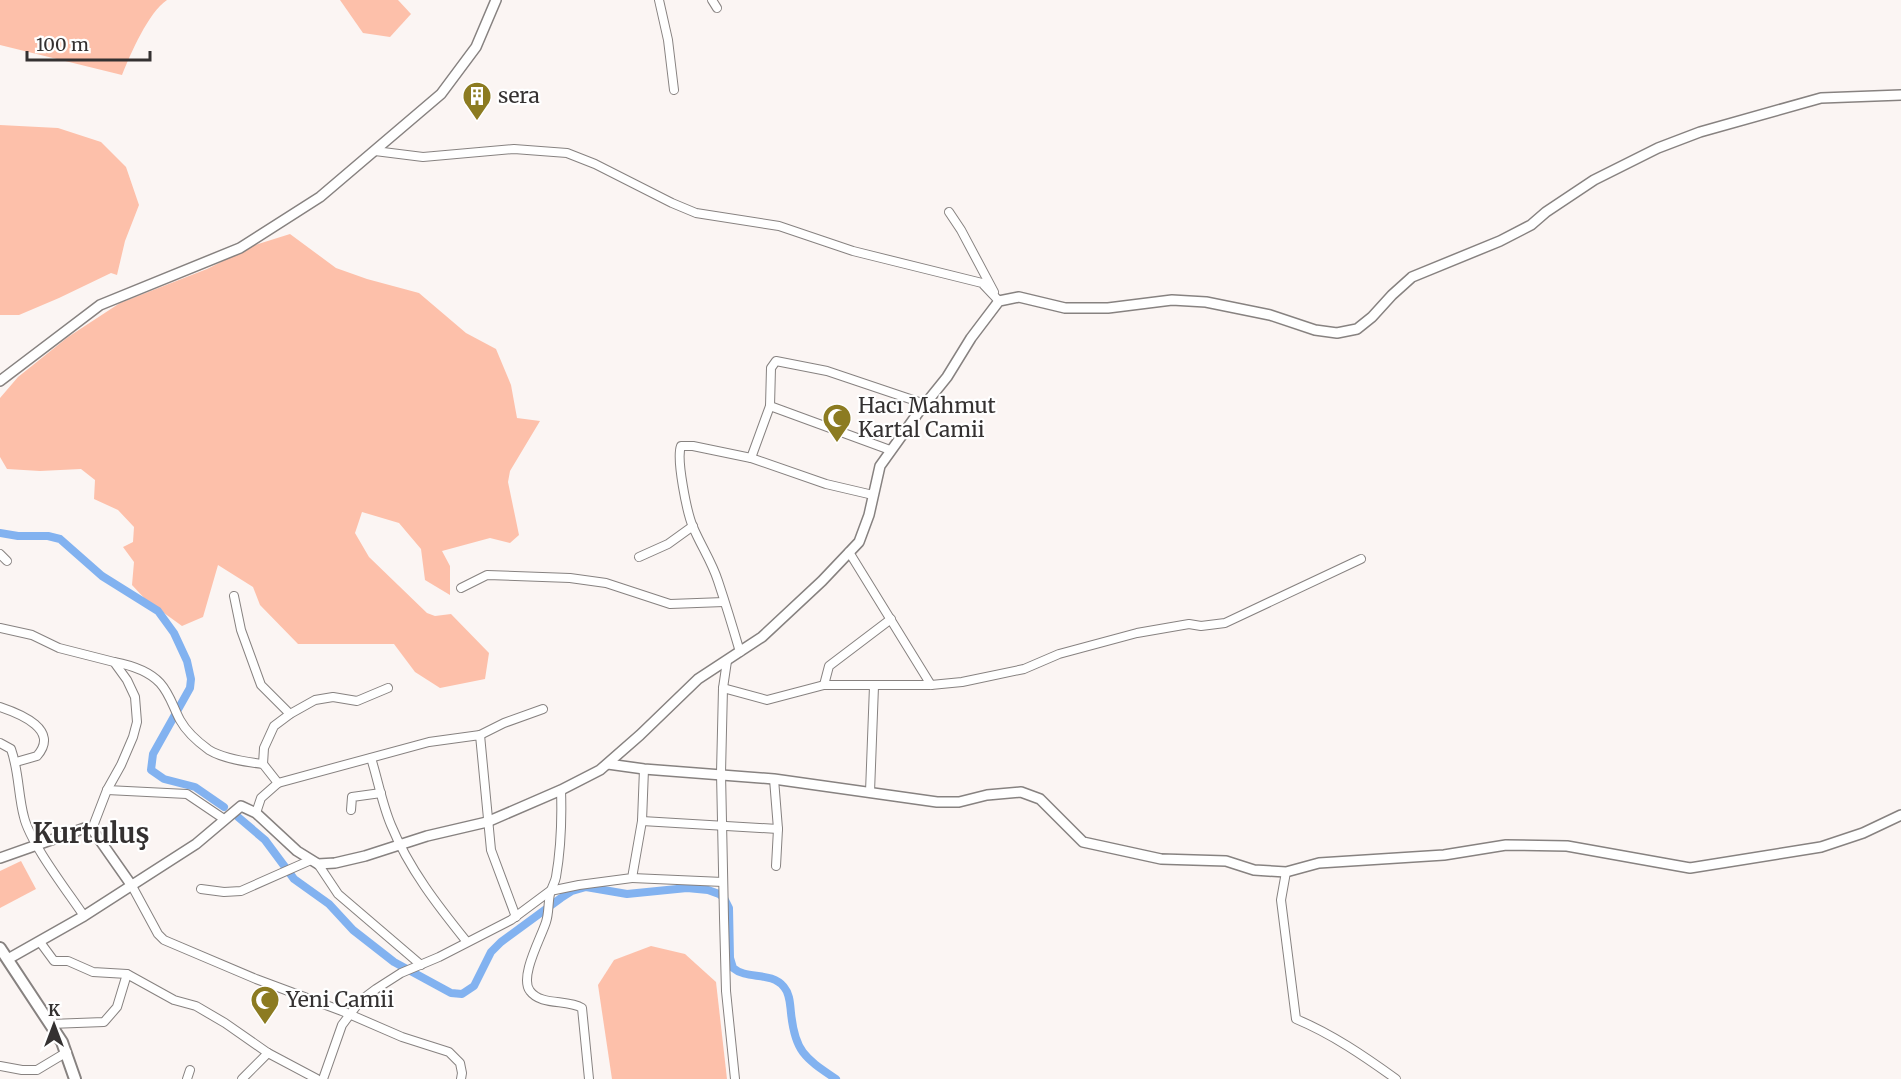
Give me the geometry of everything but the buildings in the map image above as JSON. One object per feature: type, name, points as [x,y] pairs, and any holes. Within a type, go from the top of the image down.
[{"type":"main road","points":[[0,948],[67,1052],[75,1079]]},
{"type":"street","points":[[0,381],[100,305],[240,248],[320,197],[441,94],[476,47],[496,0]]},
{"type":"street","points":[[659,0],[668,40],[674,90]]},
{"type":"street","points":[[712,0],[717,8]]},
{"type":"street","points":[[201,889],[224,892],[242,891],[314,862],[345,861],[487,822],[561,790],[600,770],[698,679],[770,630],[859,542],[869,515],[880,466],[947,377],[971,338],[999,301],[1019,297],[1065,308],[1108,308],[1172,300],[1206,302],[1270,315],[1315,330],[1337,333],[1357,329],[1412,277],[1510,236],[1530,225],[1594,180],[1658,148],[1700,132],[1821,98],[1901,95]]},
{"type":"street","points":[[375,152],[423,157],[514,149],[567,153],[595,164],[696,213],[779,226],[854,251],[982,283],[999,301]]},
{"type":"street","points":[[949,212],[999,301]]},
{"type":"street","points":[[751,458],[770,406],[771,368],[776,361],[827,371],[925,404]]},
{"type":"street","points":[[770,406],[890,450]]},
{"type":"street","points":[[740,652],[708,555],[693,526],[680,466],[681,446],[693,446],[751,458],[826,484],[873,495]]},
{"type":"street","points":[[639,557],[668,544],[693,526]]},
{"type":"street","points":[[849,552],[931,686]]},
{"type":"street","points":[[0,554],[7,561]]},
{"type":"street","points":[[723,688],[767,700],[824,685],[931,686],[962,682],[1024,669],[1059,654],[1137,633],[1189,624],[1201,626],[1224,623],[1361,559]]},
{"type":"street","points":[[461,588],[487,575],[570,578],[606,584],[670,604],[724,602]]},
{"type":"street","points":[[234,596],[242,630],[261,684],[290,714]]},
{"type":"street","points":[[824,685],[829,666],[891,619]]},
{"type":"street","points":[[0,628],[32,635],[58,648],[135,667],[158,681],[171,698],[180,721],[195,739],[211,751],[242,761],[263,764]]},
{"type":"street","points":[[726,661],[721,773],[723,882],[726,991],[735,1079]]},
{"type":"street","points":[[92,829],[106,790],[122,765],[137,722],[135,697],[127,680],[114,662]]},
{"type":"street","points":[[870,792],[874,686]]},
{"type":"street","points":[[278,783],[263,764],[264,748],[274,726],[315,700],[333,697],[357,701],[388,688]]},
{"type":"street","points":[[0,707],[40,727],[44,735],[44,747],[38,756],[16,762]]},
{"type":"street","points":[[256,813],[261,798],[278,783],[429,742],[480,735],[504,723],[543,709]]},
{"type":"street","points":[[480,735],[491,850],[516,917]]},
{"type":"street","points":[[0,744],[11,749],[16,762],[24,819],[36,844],[84,916]]},
{"type":"street","points":[[371,758],[390,824],[424,888],[467,942]]},
{"type":"street","points":[[608,764],[774,779],[937,802],[959,802],[987,795],[1022,792],[1040,799],[1083,842],[1161,859],[1226,861],[1254,870],[1286,872],[1319,863],[1444,855],[1506,845],[1567,846],[1690,868],[1821,847],[1863,833],[1901,815]]},
{"type":"street","points":[[632,878],[642,821],[644,769]]},
{"type":"street","points":[[774,779],[778,829],[776,866]]},
{"type":"street","points":[[106,790],[187,794],[224,819]]},
{"type":"street","points":[[323,1079],[342,1025],[360,1001],[401,973],[516,917],[550,891],[556,880],[562,819],[561,790]]},
{"type":"street","points":[[351,810],[352,797],[381,793]]},
{"type":"street","points":[[8,959],[84,916],[196,844],[241,806],[256,813],[297,851],[314,862],[338,894],[418,966]]},
{"type":"street","points":[[642,821],[778,829]]},
{"type":"street","points":[[0,858],[85,828],[92,829],[132,886],[158,934],[164,940],[402,1037],[449,1052],[460,1063],[462,1073],[460,1079]]},
{"type":"street","points":[[1286,872],[1281,900],[1296,1019],[1317,1028],[1396,1079]]},
{"type":"street","points":[[550,891],[632,878],[723,882]]},
{"type":"street","points":[[550,891],[548,919],[526,974],[528,989],[532,994],[544,999],[575,1004],[582,1008],[589,1079]]},
{"type":"street","points":[[40,942],[54,961],[68,961],[93,972],[127,974],[174,1000],[196,1006],[268,1053],[317,1079]]},
{"type":"street","points":[[50,1024],[104,1022],[117,1007],[127,974]]},
{"type":"street","points":[[0,1066],[37,1070],[67,1052]]},
{"type":"street","points":[[242,1079],[268,1053]]},
{"type":"street","points":[[187,1079],[190,1070]]},
{"type":"shaded area","points":[[0,0],[167,0],[147,24],[122,75],[0,45]]},
{"type":"shaded area","points":[[340,0],[398,0],[411,14],[390,37],[363,33]]},
{"type":"shaded area","points":[[0,125],[58,128],[101,142],[126,167],[139,205],[125,241],[117,275],[111,273],[19,315],[0,315]]},
{"type":"shaded area","points":[[290,234],[336,268],[419,293],[466,333],[496,349],[511,385],[517,418],[540,421],[510,471],[508,482],[519,535],[510,543],[490,538],[442,551],[450,566],[450,595],[425,580],[421,549],[399,523],[362,512],[355,533],[369,557],[427,613],[435,616],[451,614],[489,653],[485,679],[440,688],[415,672],[394,644],[298,644],[260,605],[253,587],[218,565],[203,617],[182,626],[146,600],[132,585],[134,562],[123,547],[133,542],[134,527],[118,510],[94,499],[95,480],[81,469],[40,471],[7,469],[0,457],[0,398],[18,377],[68,337],[120,303],[207,269],[255,245]]},
{"type":"shaded area","points":[[21,861],[36,889],[0,908],[0,871]]},
{"type":"shaded area","points":[[651,946],[685,954],[716,982],[727,1079],[612,1079],[598,985],[614,960]]},
{"type":"waterway","points":[[0,533],[60,539],[102,576],[158,611],[174,633],[187,661],[191,679],[190,688],[153,754],[151,770],[164,779],[195,787],[224,807]]},
{"type":"waterway","points":[[238,817],[265,840],[294,879],[329,904],[353,930],[394,962],[451,993],[462,994],[474,986],[491,952],[501,942],[572,891],[586,887],[627,894],[687,888],[708,890],[719,894],[729,908],[730,958],[733,968],[745,974],[773,979],[784,987],[789,996],[795,1037],[803,1053],[836,1079]]},
{"type":"place","name":"sera","points":[[477,122]]},
{"type":"place","name":"Hacı Mahmut Kartal Camii","points":[[837,444]]},
{"type":"place","name":"Yeni Camii","points":[[265,1026]]},
{"type":"district","name":"Kurtuluş","points":[[91,834]]}]
